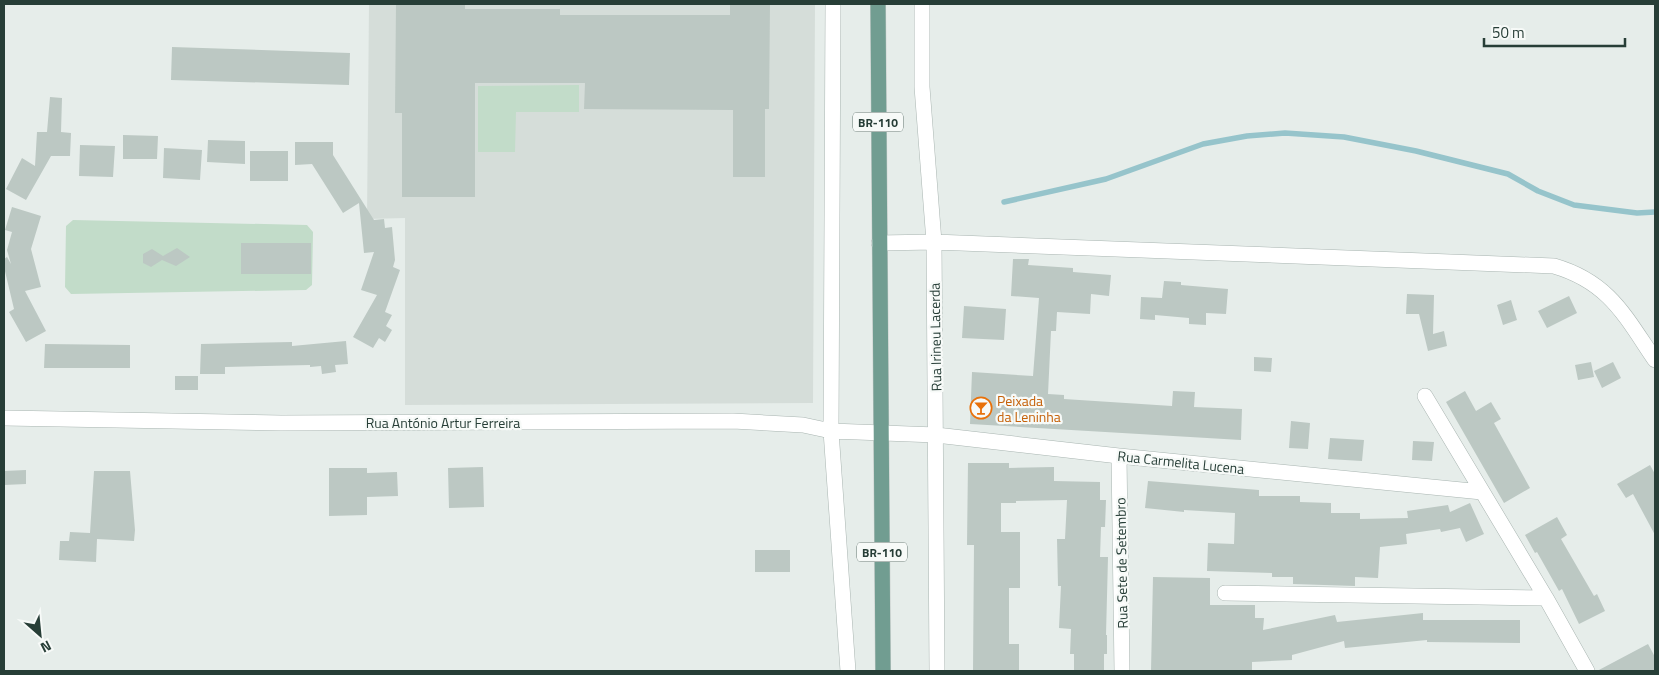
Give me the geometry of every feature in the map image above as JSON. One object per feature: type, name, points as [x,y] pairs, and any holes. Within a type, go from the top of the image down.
[{"type":"main road","name":"BR-110","points":[[878,4],[883,671]]},
{"type":"street","points":[[833,4],[831,431],[848,671]]},
{"type":"street","name":"Rua Irineu Lacerda","points":[[922,4],[922,87],[934,242],[937,671]]},
{"type":"street","points":[[879,241],[1554,266],[1589,280],[1605,292],[1622,312],[1655,360]]},
{"type":"street","points":[[1425,396],[1546,598],[1587,671]]},
{"type":"street","name":"Rua António Artur Ferreira","points":[[4,418],[281,423],[733,421],[803,426],[831,431],[881,433]]},
{"type":"street","name":"Rua Carmelita Lucena","points":[[881,433],[936,435],[1119,456],[1482,492]]},
{"type":"street","name":"Rua Sete de Setembro","points":[[1119,456],[1122,671]]},
{"type":"street","points":[[1226,593],[1546,598]]},
{"type":"shaded area","points":[[369,4],[815,4],[813,403],[405,405],[405,218],[367,219]]},
{"type":"green space","points":[[579,85],[579,112],[516,112],[515,152],[478,152],[478,86]]},
{"type":"green space","points":[[73,220],[307,225],[313,232],[312,285],[306,290],[71,294],[65,287],[66,226]]},
{"type":"building","points":[[396,4],[465,4],[465,9],[560,9],[560,15],[730,15],[730,4],[770,4],[769,109],[765,109],[765,177],[733,177],[733,110],[584,109],[585,83],[475,83],[475,197],[402,197],[402,113],[395,113]]},
{"type":"building","points":[[172,47],[350,53],[349,85],[171,80]]},
{"type":"building","points":[[50,97],[62,98],[61,132],[71,133],[70,156],[51,156],[26,200],[6,189],[22,158],[35,166],[37,132],[47,132]]},
{"type":"building","points":[[123,135],[158,136],[157,159],[123,159]]},
{"type":"building","points":[[208,140],[245,141],[245,164],[207,162]]},
{"type":"building","points":[[295,142],[333,142],[333,155],[374,220],[384,219],[385,228],[392,227],[395,260],[393,267],[400,270],[385,312],[392,315],[386,326],[392,330],[385,342],[379,338],[373,348],[353,337],[377,295],[361,290],[374,252],[364,253],[359,203],[343,213],[312,164],[295,165]]},
{"type":"building","points":[[80,145],[115,146],[113,177],[79,176]]},
{"type":"building","points":[[164,148],[202,150],[200,180],[163,178]]},
{"type":"building","points":[[250,151],[288,151],[288,181],[250,181]]},
{"type":"building","points":[[12,207],[41,216],[31,249],[41,287],[25,291],[46,331],[26,342],[9,312],[14,309],[4,267],[4,259],[7,257],[11,264],[7,250],[12,232],[5,230]]},
{"type":"building","points":[[241,243],[311,243],[311,274],[241,274]]},
{"type":"building","points":[[177,248],[190,257],[176,266],[162,260],[151,267],[143,263],[143,254],[152,249],[163,256]]},
{"type":"building","points":[[1013,259],[1029,259],[1028,265],[1073,268],[1073,272],[1111,275],[1109,296],[1091,294],[1090,314],[1057,312],[1056,331],[1051,331],[1048,394],[1064,395],[1064,399],[1172,406],[1173,391],[1195,392],[1194,407],[1242,409],[1241,440],[970,424],[972,372],[1033,376],[1039,298],[1011,296]]},
{"type":"building","points":[[1164,281],[1181,282],[1181,285],[1228,289],[1226,314],[1206,313],[1206,325],[1189,324],[1189,318],[1155,315],[1155,320],[1140,319],[1141,297],[1162,298]]},
{"type":"building","points":[[1407,294],[1434,295],[1433,334],[1444,331],[1447,346],[1428,351],[1419,314],[1406,314]]},
{"type":"building","points":[[1569,296],[1577,313],[1547,328],[1538,311]]},
{"type":"building","points":[[1511,300],[1517,320],[1503,325],[1497,305]]},
{"type":"building","points":[[964,306],[1006,309],[1004,340],[962,338]]},
{"type":"building","points":[[346,341],[348,364],[335,365],[336,372],[322,374],[321,366],[310,367],[310,365],[225,367],[225,374],[200,374],[201,344],[292,342],[292,346]]},
{"type":"building","points":[[45,344],[130,345],[130,368],[44,368]]},
{"type":"building","points":[[1254,357],[1272,358],[1271,372],[1254,371]]},
{"type":"building","points":[[1591,362],[1594,377],[1578,380],[1575,365]]},
{"type":"building","points":[[1613,362],[1621,378],[1602,388],[1594,371]]},
{"type":"building","points":[[175,376],[198,376],[198,390],[175,390]]},
{"type":"building","points":[[1465,391],[1476,411],[1491,402],[1501,419],[1494,423],[1530,488],[1504,503],[1446,402]]},
{"type":"building","points":[[1291,421],[1310,423],[1308,449],[1289,448]]},
{"type":"building","points":[[1330,438],[1364,440],[1362,461],[1328,459]]},
{"type":"building","points":[[1413,441],[1434,442],[1432,461],[1412,460]]},
{"type":"building","points":[[968,463],[1009,463],[1009,468],[1054,467],[1054,481],[1100,482],[1100,500],[1106,500],[1105,527],[1101,527],[1100,557],[1108,557],[1107,654],[1104,654],[1104,671],[1074,671],[1074,654],[1070,654],[1071,629],[1059,628],[1061,586],[1058,586],[1057,539],[1065,539],[1067,500],[1001,503],[1001,532],[1020,532],[1020,588],[1009,588],[1009,644],[1019,644],[1019,671],[973,671],[974,545],[967,545]]},
{"type":"building","points":[[1650,465],[1655,474],[1655,535],[1633,494],[1626,498],[1617,484]]},
{"type":"building","points":[[483,467],[484,507],[449,508],[448,468]]},
{"type":"building","points":[[329,468],[367,468],[367,473],[397,472],[398,496],[367,497],[367,515],[329,516]]},
{"type":"building","points":[[26,470],[26,484],[4,485],[4,471]]},
{"type":"building","points":[[94,471],[130,471],[135,530],[134,541],[97,539],[96,562],[59,560],[60,541],[69,541],[70,532],[90,533]]},
{"type":"building","points":[[1148,481],[1259,490],[1259,496],[1300,496],[1300,502],[1331,503],[1331,513],[1360,513],[1360,519],[1408,518],[1407,511],[1448,505],[1450,512],[1470,503],[1484,534],[1466,542],[1460,528],[1441,532],[1440,529],[1406,534],[1407,544],[1380,547],[1378,578],[1355,577],[1355,586],[1293,584],[1293,577],[1272,577],[1272,573],[1207,571],[1208,543],[1234,544],[1235,513],[1184,510],[1184,512],[1145,508]]},
{"type":"building","points":[[1557,517],[1567,535],[1561,539],[1594,596],[1597,594],[1605,611],[1579,624],[1562,589],[1559,591],[1525,535]]},
{"type":"building","points":[[755,550],[790,550],[790,572],[755,572]]},
{"type":"building","points":[[1153,577],[1210,578],[1210,605],[1255,605],[1255,618],[1264,618],[1263,630],[1335,615],[1337,622],[1423,613],[1423,620],[1520,620],[1520,643],[1427,642],[1427,640],[1345,648],[1344,641],[1292,655],[1292,660],[1252,662],[1252,671],[1151,671]]},
{"type":"building","points":[[1648,644],[1655,657],[1655,671],[1597,671]]},
{"type":"waterway","points":[[1004,202],[1106,179],[1203,144],[1247,136],[1285,133],[1344,137],[1416,151],[1508,174],[1538,191],[1574,205],[1637,213],[1655,212]]},
{"type":"place","name":"Peixada da Leninha","points":[[981,408]]}]
